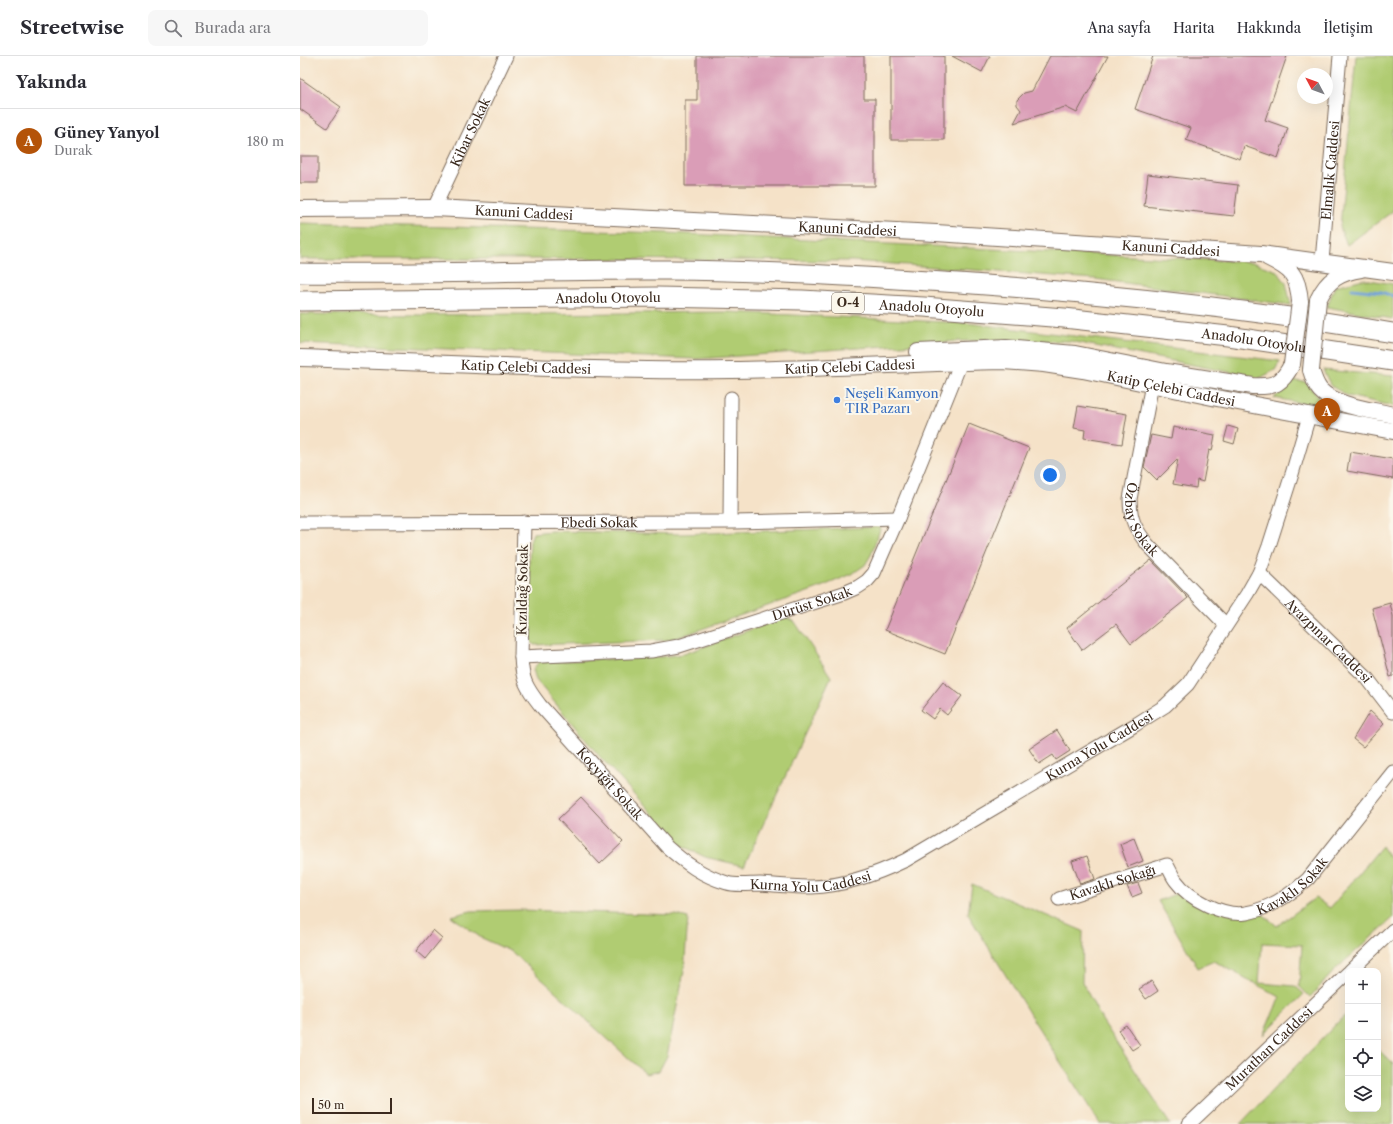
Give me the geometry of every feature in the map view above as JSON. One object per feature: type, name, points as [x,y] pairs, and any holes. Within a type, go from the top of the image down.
[{"type":"highway","name":"Anadolu Otoyolu","points":[[300,273],[668,270],[807,274],[919,280],[1083,293],[1202,306],[1393,333]]},
{"type":"highway","name":"Anadolu Otoyolu","points":[[300,301],[657,297],[802,300],[924,307],[1064,318],[1228,336],[1393,361]]},
{"type":"main road","name":"Kanuni Caddesi","points":[[300,209],[434,208],[936,233],[1261,254],[1322,261],[1393,272]]},
{"type":"main road","points":[[731,370],[920,352],[1006,348],[1075,354],[1166,372],[1253,386],[1276,384],[1286,376],[1292,364],[1300,302],[1296,279],[1289,270],[1280,263],[1261,254]]},
{"type":"main road","points":[[1370,268],[1342,274],[1331,281],[1323,290],[1318,300],[1311,370],[1315,383],[1320,391],[1329,397],[1340,402],[1393,415]]},
{"type":"main road","name":"Katip Çelebi Caddesi","points":[[300,358],[559,369],[731,370],[1003,361],[1044,364],[1084,370],[1309,416],[1393,431]]},
{"type":"street","name":"Kibar Sokak","points":[[434,208],[506,56]]},
{"type":"street","name":"Elmalık Caddesi","points":[[1322,261],[1340,56]]},
{"type":"street","name":"Dürüst Sokak","points":[[521,657],[651,651],[669,648],[691,643],[844,593],[867,581],[874,573],[898,518],[961,362]]},
{"type":"street","name":"Özbay Sokak","points":[[1152,384],[1130,498],[1131,517],[1137,529],[1148,544],[1226,625]]},
{"type":"street","points":[[730,522],[731,398]]},
{"type":"street","name":"Kurna Yolu Caddesi","points":[[729,884],[747,883],[813,887],[830,885],[869,876],[885,870],[906,860],[1165,706],[1188,684],[1259,573],[1288,488],[1309,416]]},
{"type":"street","name":"Ebedi Sokak","points":[[300,523],[730,522],[898,518]]},
{"type":"street","name":"Kızıldağ Sokak","points":[[521,657],[524,522]]},
{"type":"street","name":"Ayazpınar Caddesi","points":[[1259,573],[1367,678],[1393,712]]},
{"type":"street","name":"Koçyiğit Sokak","points":[[521,657],[522,675],[531,694],[667,846],[690,867],[729,884]]},
{"type":"street","name":"Kavaklı Sokak","points":[[1167,865],[1176,881],[1189,894],[1207,905],[1235,913],[1246,913],[1260,909],[1279,901],[1295,891],[1308,879],[1393,772]]},
{"type":"street","name":"Kavaklı Sokağı","points":[[1059,899],[1167,865]]},
{"type":"street","name":"Murathan Caddesi","points":[[1353,968],[1393,930]]},
{"type":"street","name":"Murathan Caddesi","points":[[1189,1124],[1345,976]]},
{"type":"green space","points":[[1356,56],[1393,56],[1393,211],[1347,245],[1340,227]]},
{"type":"green space","points":[[300,223],[667,233],[1252,262],[1277,271],[1286,283],[1291,305],[1095,279],[853,261],[300,259]]},
{"type":"green space","points":[[1364,279],[1393,284],[1393,319],[1327,307],[1335,286]]},
{"type":"green space","points":[[727,312],[967,323],[1280,361],[1275,370],[1260,378],[1070,341],[959,341],[696,359],[300,343],[300,314],[424,315]]},
{"type":"green space","points":[[1323,370],[1393,376],[1393,406],[1348,396],[1331,386]]},
{"type":"green space","points":[[1294,381],[1306,382],[1327,408],[1274,398]]},
{"type":"green space","points":[[881,527],[871,555],[865,565],[852,574],[816,589],[679,637],[667,640],[534,645],[526,635],[530,541],[533,533],[551,531],[680,534]]},
{"type":"green space","points":[[785,617],[795,622],[831,677],[744,866],[705,857],[681,845],[600,757],[536,680],[533,669],[539,662],[660,657],[684,654]]},
{"type":"green space","points":[[1382,846],[1393,863],[1393,918],[1337,968],[1310,997],[1299,986],[1302,945],[1262,943],[1259,983],[1295,986],[1304,994],[1263,1035],[1280,997],[1214,961],[1198,968],[1158,901],[1183,891],[1190,900],[1260,912],[1277,926],[1315,898],[1330,908]]},
{"type":"green space","points":[[972,884],[1083,931],[1082,982],[1102,1020],[1170,1124],[1100,1124],[968,914]]},
{"type":"green space","points":[[521,910],[676,915],[688,918],[684,971],[667,1056],[659,1071],[646,1074],[512,952],[480,937],[451,916],[471,911]]},
{"type":"green space","points":[[1344,1016],[1345,1112],[1381,1112],[1381,1052],[1393,1064],[1393,1124],[1240,1124]]},
{"type":"building","points":[[697,56],[864,56],[864,99],[875,99],[875,186],[685,186],[685,100],[697,100]]},
{"type":"building","points":[[891,56],[944,56],[944,140],[891,140]]},
{"type":"building","points":[[952,56],[990,56],[982,72]]},
{"type":"building","points":[[1050,56],[1108,56],[1077,113],[1065,107],[1014,123],[1021,110],[1017,105],[1017,100],[1024,93],[1032,91]]},
{"type":"building","points":[[1153,56],[1287,56],[1265,120],[1288,128],[1278,158],[1244,146],[1240,159],[1186,140],[1191,128],[1135,109]]},
{"type":"building","points":[[300,78],[341,107],[327,128],[300,109]]},
{"type":"building","points":[[300,156],[318,156],[318,183],[300,183]]},
{"type":"building","points":[[1148,174],[1238,185],[1234,216],[1144,206]]},
{"type":"building","points":[[1078,406],[1127,414],[1122,444],[1084,438],[1085,430],[1074,428]]},
{"type":"building","points":[[969,424],[1029,448],[945,654],[885,630]]},
{"type":"building","points":[[1228,426],[1238,429],[1234,444],[1224,441]]},
{"type":"building","points":[[1173,427],[1215,435],[1212,451],[1209,450],[1203,482],[1197,480],[1196,488],[1173,484],[1178,459],[1157,480],[1144,467],[1151,435],[1171,439]]},
{"type":"building","points":[[1350,452],[1393,459],[1393,479],[1347,471]]},
{"type":"building","points":[[1151,560],[1188,598],[1131,644],[1116,624],[1082,650],[1067,628]]},
{"type":"building","points":[[1390,603],[1393,616],[1393,676],[1390,677],[1372,608]]},
{"type":"building","points":[[943,682],[962,696],[947,715],[940,709],[933,719],[921,710]]},
{"type":"building","points":[[1370,711],[1384,724],[1363,747],[1353,739]]},
{"type":"building","points":[[1057,730],[1070,751],[1056,760],[1053,755],[1039,764],[1029,749]]},
{"type":"building","points":[[581,797],[623,842],[600,864],[558,819]]},
{"type":"building","points":[[1134,838],[1143,861],[1128,867],[1120,844]]},
{"type":"building","points":[[1087,856],[1095,879],[1080,884],[1072,861]]},
{"type":"building","points":[[1138,883],[1142,893],[1132,897],[1127,886]]},
{"type":"building","points":[[433,930],[442,938],[425,959],[416,951]]},
{"type":"building","points":[[1152,981],[1158,991],[1146,999],[1139,989]]},
{"type":"building","points":[[1126,1025],[1140,1045],[1132,1050],[1118,1030]]},
{"type":"waterway","points":[[1352,289],[1381,292],[1393,296]]},
{"type":"place","name":"Neşeli Kamyon TIR Pazarı","points":[[837,400]]},
{"type":"place","name":"Güney Yanyol","points":[[1327,431]]}]
